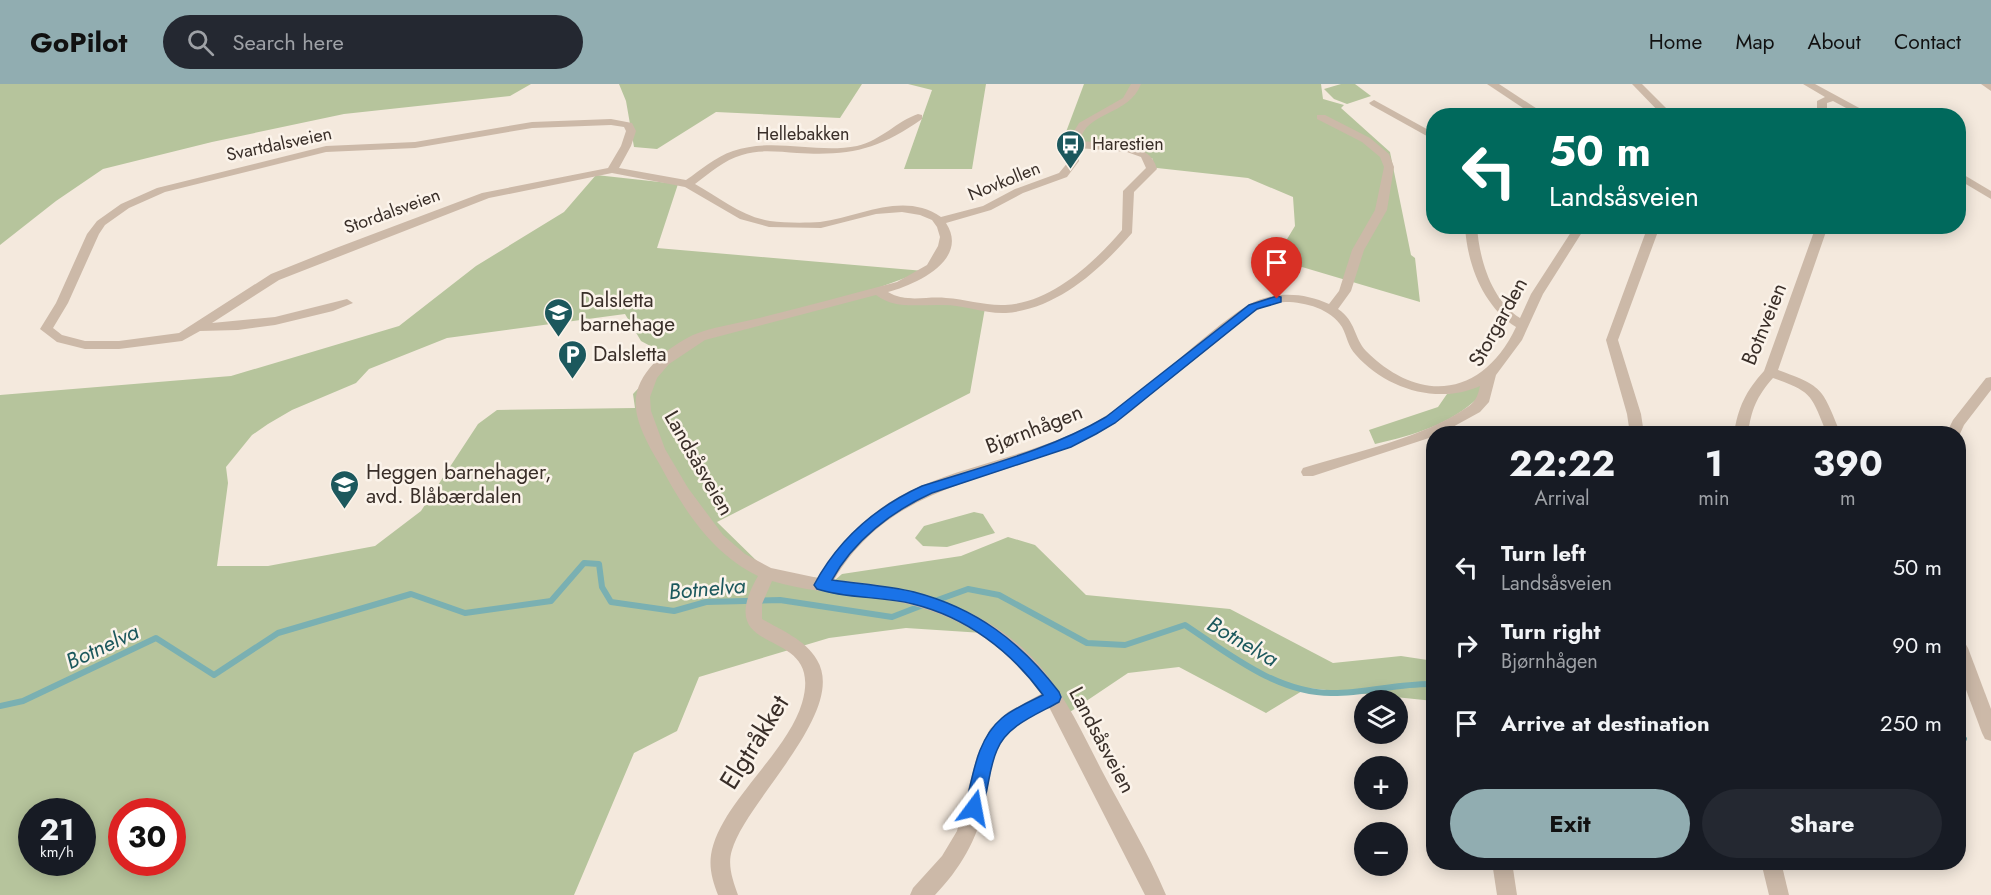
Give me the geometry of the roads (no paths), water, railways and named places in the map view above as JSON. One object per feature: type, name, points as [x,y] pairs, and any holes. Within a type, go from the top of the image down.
[{"type":"street","name":"Novkollen","points":[[940,222],[987,208],[1019,191],[1063,175],[1074,161],[1074,144],[1077,133],[1084,124],[1124,102],[1132,94],[1136,84]]},
{"type":"street","points":[[1492,84],[1530,108]]},
{"type":"street","points":[[1637,84],[1661,108]]},
{"type":"street","points":[[1808,84],[1826,87],[1835,97],[1855,108]]},
{"type":"street","points":[[1986,84],[1991,88]]},
{"type":"street","points":[[1822,108],[1822,101],[1835,97]]},
{"type":"street","points":[[1374,103],[1426,132]]},
{"type":"street","name":"Hellebakken","points":[[688,184],[725,158],[740,152],[770,149],[830,152],[861,149],[889,137],[918,117]]},
{"type":"street","points":[[1321,117],[1366,140],[1385,156],[1389,167],[1381,210],[1358,250],[1345,291],[1331,310],[1346,323],[1363,356],[1408,386],[1442,392],[1471,385],[1489,374]]},
{"type":"street","name":"Svartdalsveien","points":[[46,328],[62,303],[93,234],[101,223],[125,206],[161,190],[326,149],[415,145],[532,125],[611,122],[628,125],[631,131],[626,146],[612,165],[612,170]]},
{"type":"street","points":[[878,291],[897,303],[953,302],[1007,309],[1036,302],[1068,285],[1128,231],[1128,190],[1152,169],[1150,160],[1137,152],[1074,144]]},
{"type":"street","points":[[612,170],[688,184],[744,217],[769,224],[821,225],[890,209],[923,212],[940,222]]},
{"type":"street","name":"Stordalsveien","points":[[46,328],[51,334],[71,342],[104,345],[182,337],[275,277],[340,250],[486,195],[612,170]]},
{"type":"street","points":[[1966,180],[1991,196]]},
{"type":"street","name":"Landsåsveien","points":[[940,222],[945,231],[945,245],[933,267],[914,280],[734,326],[685,344],[663,362],[647,384],[643,396],[643,415],[678,484],[718,541],[744,562],[768,573],[822,585],[913,598],[962,615],[1012,648],[1033,669],[1053,697],[1156,895]]},
{"type":"street","points":[[1472,234],[1473,250],[1486,285],[1504,312],[1522,325]]},
{"type":"street","name":"Storgarden","points":[[1443,426],[1462,418],[1484,399],[1489,374],[1516,340],[1546,279],[1576,234]]},
{"type":"street","points":[[1636,426],[1612,340],[1651,234]]},
{"type":"street","name":"Botnveien","points":[[1742,426],[1744,411],[1753,392],[1770,372],[1819,234]]},
{"type":"street","name":"Bjørnhågen","points":[[822,585],[836,560],[863,531],[905,499],[927,489],[1066,444],[1092,431],[1110,420],[1253,307],[1264,301],[1287,298],[1331,310]]},
{"type":"street","name":"Stordalsveien","points":[[200,327],[257,325],[347,303]]},
{"type":"street","points":[[1770,372],[1801,383],[1817,394],[1831,426]]},
{"type":"street","points":[[1957,426],[1991,381]]},
{"type":"street","name":"Storgarden","points":[[1308,472],[1426,434]]},
{"type":"street","name":"Elgtråkket","points":[[728,895],[720,869],[723,849],[752,795],[792,741],[813,698],[815,678],[811,665],[803,655],[755,622],[752,615],[757,594],[768,573]]},
{"type":"street","points":[[1966,667],[1991,733]]},
{"type":"street","points":[[920,895],[950,862],[970,825],[988,749],[997,734],[1009,722],[1053,697]]},
{"type":"street","points":[[1503,870],[1507,895]]},
{"type":"street","points":[[1773,870],[1779,895]]},
{"type":"waterway","name":"Botnelva","points":[[0,706],[23,701],[156,638],[214,675],[278,633],[411,594],[465,613],[551,601],[584,563],[599,564],[602,587],[611,602],[674,611],[706,602],[780,600],[892,617],[923,605]]},
{"type":"waterway","name":"Botnelva","points":[[932,602],[968,589],[999,595],[1087,643],[1125,645],[1185,625],[1237,660],[1274,680],[1313,692],[1346,693],[1426,684]]},
{"type":"place","name":"Harestien","points":[[1071,170]]},
{"type":"place","name":"Dalsletta barnehage","points":[[559,338]]},
{"type":"place","name":"Dalsletta","points":[[572,380]]},
{"type":"place","name":"Heggen barnehager, avd. Blåbærdalen","points":[[345,510]]}]
